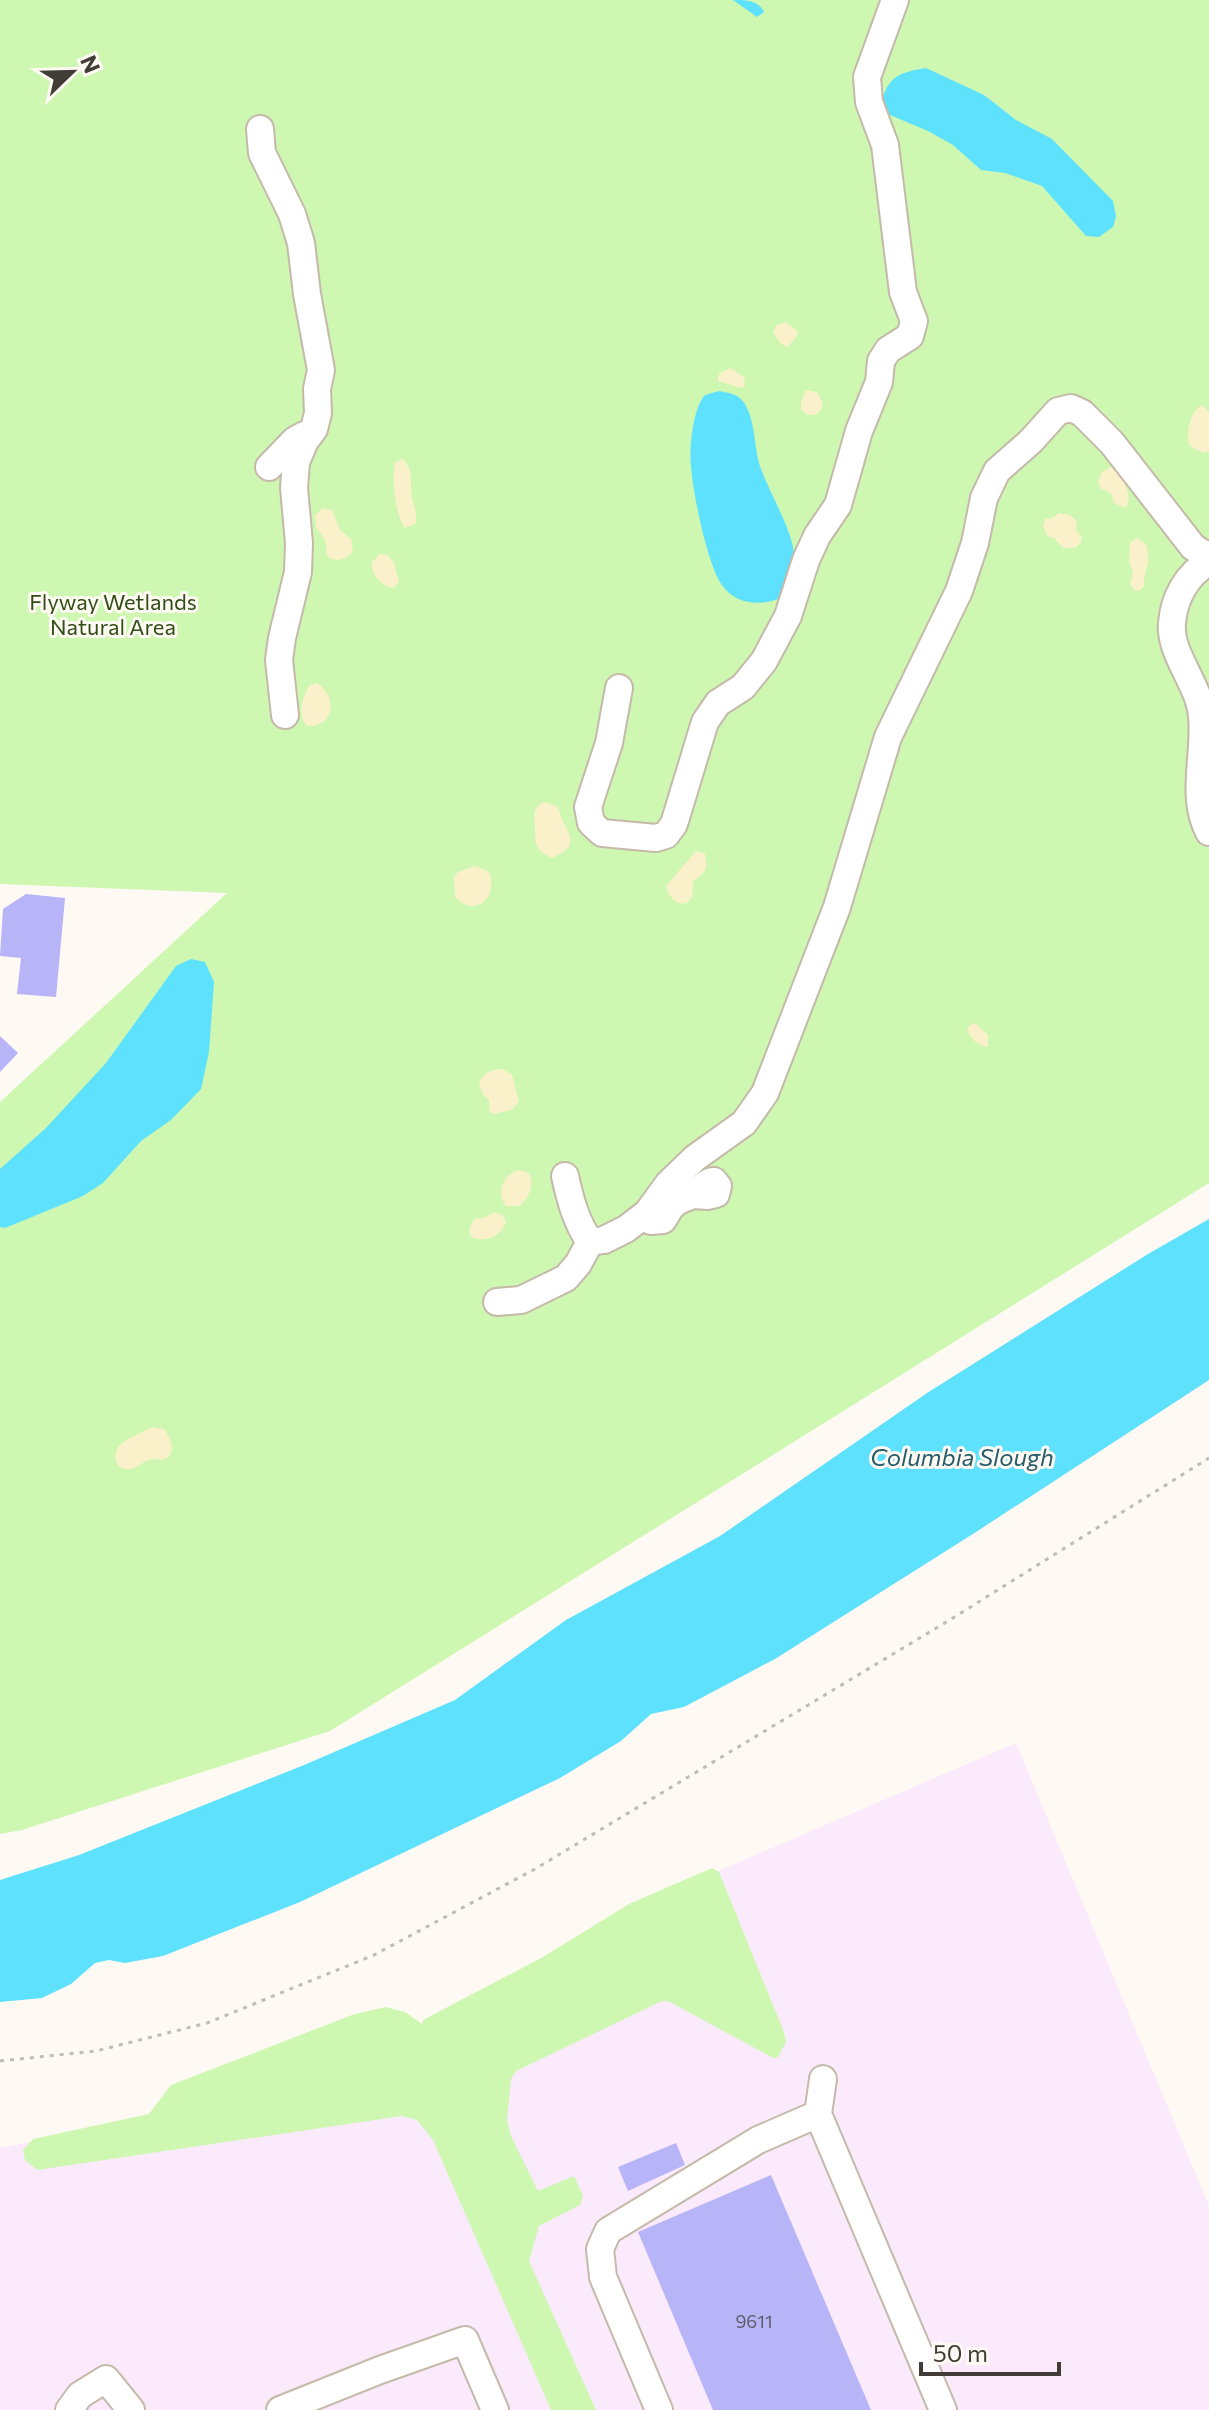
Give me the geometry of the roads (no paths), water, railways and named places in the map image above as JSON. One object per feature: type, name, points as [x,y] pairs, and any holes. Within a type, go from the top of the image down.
[{"type":"lane","points":[[619,688],[609,743],[588,807],[591,823],[602,833],[656,838],[666,835],[674,824],[705,722],[718,703],[743,687],[764,661],[788,616],[806,560],[817,536],[838,505],[859,431],[879,382],[881,361],[888,350],[910,336],[914,321],[903,292],[885,145],[869,102],[867,77],[895,0]]},
{"type":"lane","points":[[260,129],[262,153],[292,214],[301,243],[321,370],[314,429],[296,462],[294,488],[298,572],[279,660],[285,715]]},
{"type":"lane","points":[[590,1242],[604,1240],[647,1213],[669,1183],[695,1158],[744,1123],[765,1093],[837,907],[888,737],[959,591],[975,543],[984,498],[997,471],[1031,441],[1058,411],[1071,408],[1082,413],[1112,443],[1193,547],[1209,560],[1186,582],[1174,606],[1171,625],[1173,641],[1200,699],[1203,719],[1200,800],[1202,819],[1209,832]]},
{"type":"lane","points":[[269,467],[295,440],[314,429]]},
{"type":"lane","points":[[565,1176],[581,1230],[590,1242]]},
{"type":"lane","points":[[632,1224],[663,1220],[675,1204],[693,1195]]},
{"type":"lane","points":[[497,1302],[521,1300],[566,1278],[590,1242]]},
{"type":"lane","points":[[823,2079],[818,2114],[943,2410]]},
{"type":"lane","points":[[659,2410],[603,2277],[600,2249],[608,2231],[758,2140],[818,2114]]},
{"type":"lane","points":[[280,2410],[465,2340],[495,2410]]},
{"type":"lane","points":[[69,2410],[80,2395],[106,2379],[131,2410]]},
{"type":"water","points":[[733,0],[755,3],[764,12],[757,17]]},
{"type":"water","points":[[926,68],[984,95],[1016,120],[1052,139],[1113,201],[1116,216],[1113,227],[1099,237],[1086,236],[1042,186],[1005,173],[981,170],[953,145],[890,115],[882,99],[889,85],[904,73]]},
{"type":"water","points":[[719,391],[734,394],[745,404],[753,425],[759,463],[794,551],[793,566],[782,597],[766,602],[742,600],[728,592],[716,575],[702,528],[692,478],[691,439],[701,401],[705,395]]},
{"type":"water","points":[[191,959],[205,962],[214,982],[209,1052],[201,1089],[171,1120],[141,1141],[103,1183],[83,1196],[5,1228],[0,1227],[0,1169],[46,1128],[106,1063],[176,966]]},
{"type":"water","name":"Columbia Slough","points":[[1209,1219],[1209,1380],[976,1532],[775,1659],[684,1707],[651,1714],[621,1741],[560,1778],[300,1902],[163,1956],[125,1963],[109,1960],[95,1963],[71,1984],[42,1998],[0,2002],[0,1880],[79,1855],[304,1765],[455,1700],[566,1620],[720,1536],[927,1393]]},
{"type":"park label","name":"Flyway Wetlands Natural Area","points":[[113,614]]}]
